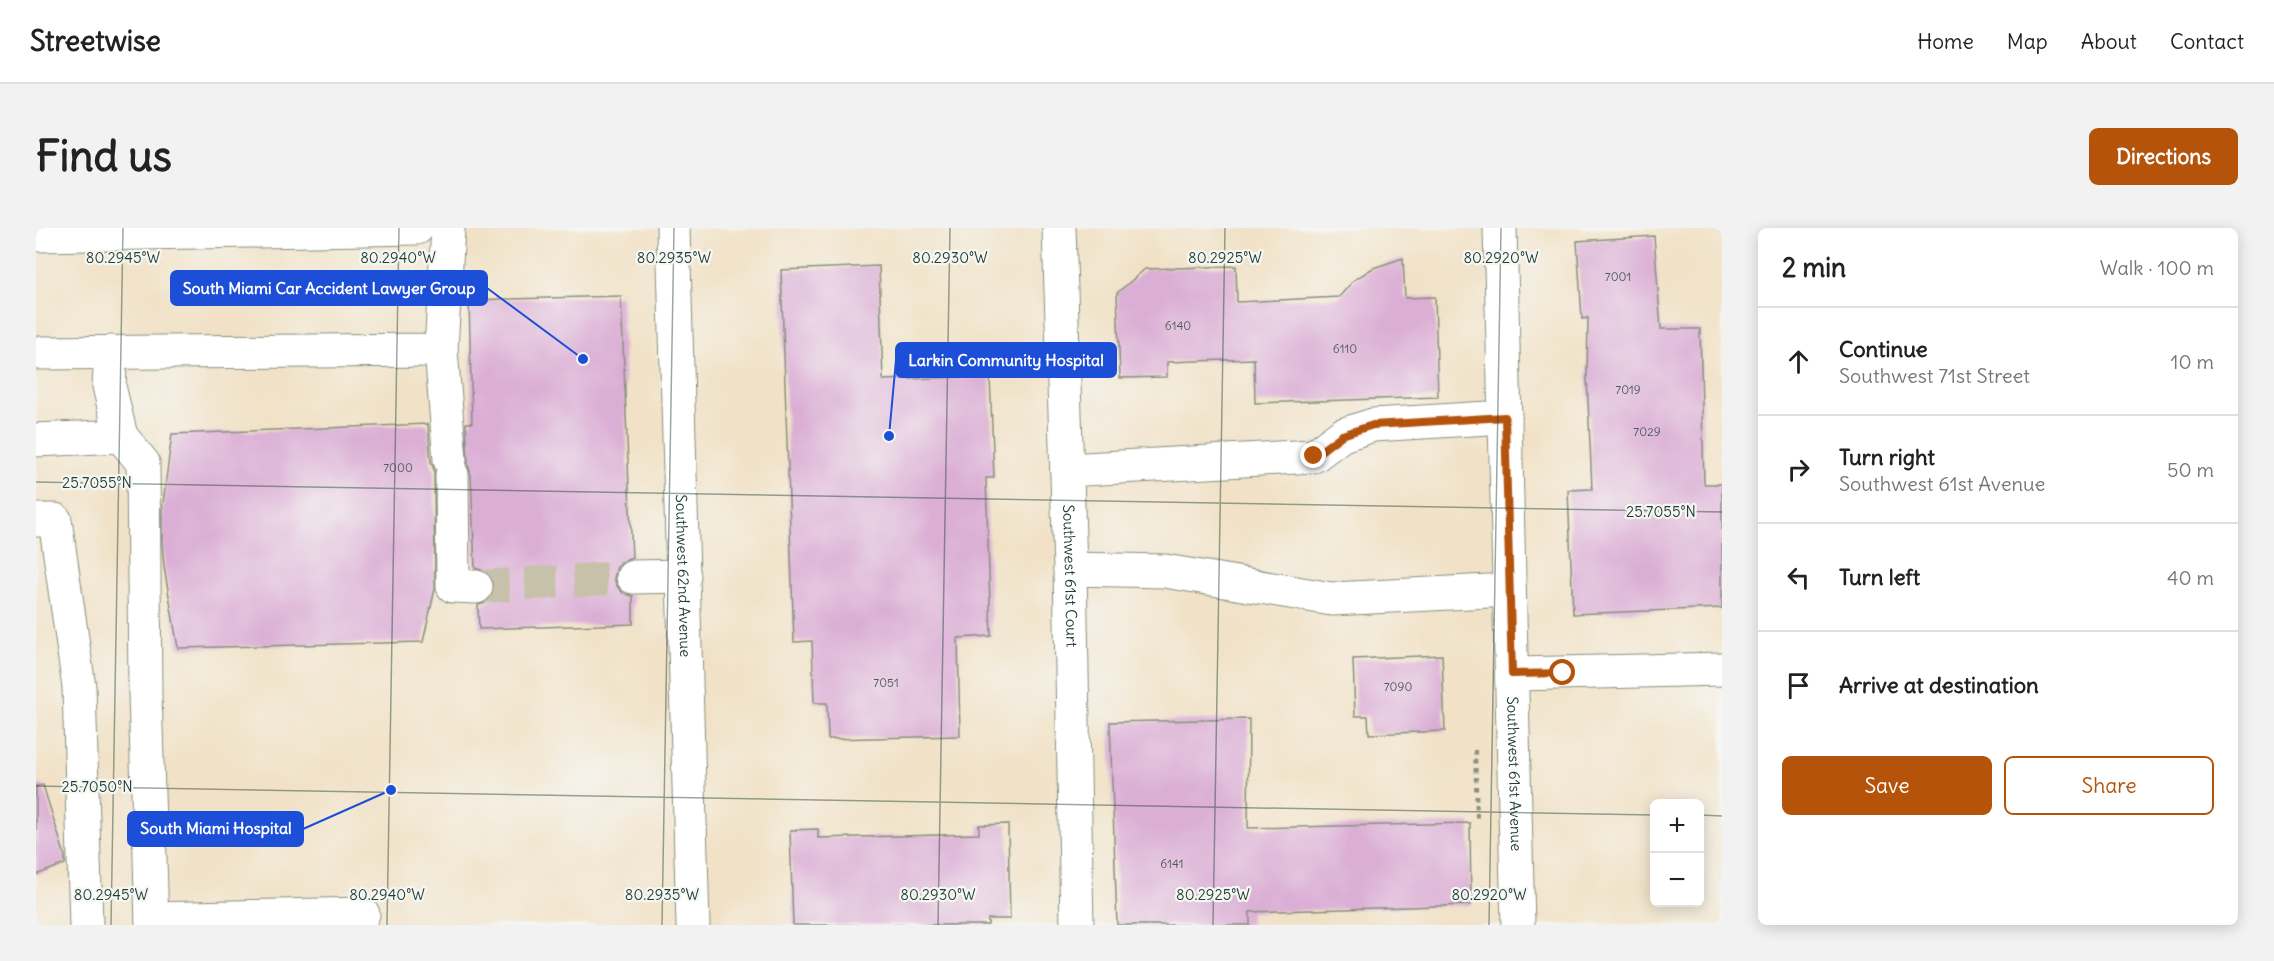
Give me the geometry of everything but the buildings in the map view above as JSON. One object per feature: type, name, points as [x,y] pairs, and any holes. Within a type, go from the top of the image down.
[{"type":"street","points":[[36,235],[83,231],[417,228]]},
{"type":"street","points":[[448,228],[441,350],[451,468],[455,587]]},
{"type":"street","name":"Southwest 62nd Avenue","points":[[673,228],[693,925]]},
{"type":"street","name":"Southwest 61st Court","points":[[1059,228],[1070,569],[1077,925]]},
{"type":"street","name":"Southwest 61st Avenue","points":[[1500,228],[1518,925]]},
{"type":"street","points":[[36,353],[441,350]]},
{"type":"street","points":[[111,352],[110,386],[121,436],[143,464],[157,605],[152,922],[363,914]]},
{"type":"street","points":[[1067,470],[1314,456],[1342,435],[1373,425],[1505,417]]},
{"type":"street","points":[[36,440],[121,436]]},
{"type":"street","points":[[36,520],[55,520],[79,687],[86,925]]},
{"type":"street","points":[[1070,569],[1165,571],[1332,599],[1509,590]]},
{"type":"street","points":[[633,577],[684,576]]},
{"type":"street","points":[[1512,674],[1722,669]]},
{"type":"tunnel","points":[[476,587],[633,577]]},
{"type":"place","name":"South Miami Car Accident Lawyer Group","points":[[583,359]]},
{"type":"place","name":"Larkin Community Hospital","points":[[889,436]]},
{"type":"place","name":"South Miami Hospital","points":[[391,790]]},
{"type":"route","points":[[1314,456],[1342,435],[1373,425],[1505,417],[1512,674],[1563,673]]}]
